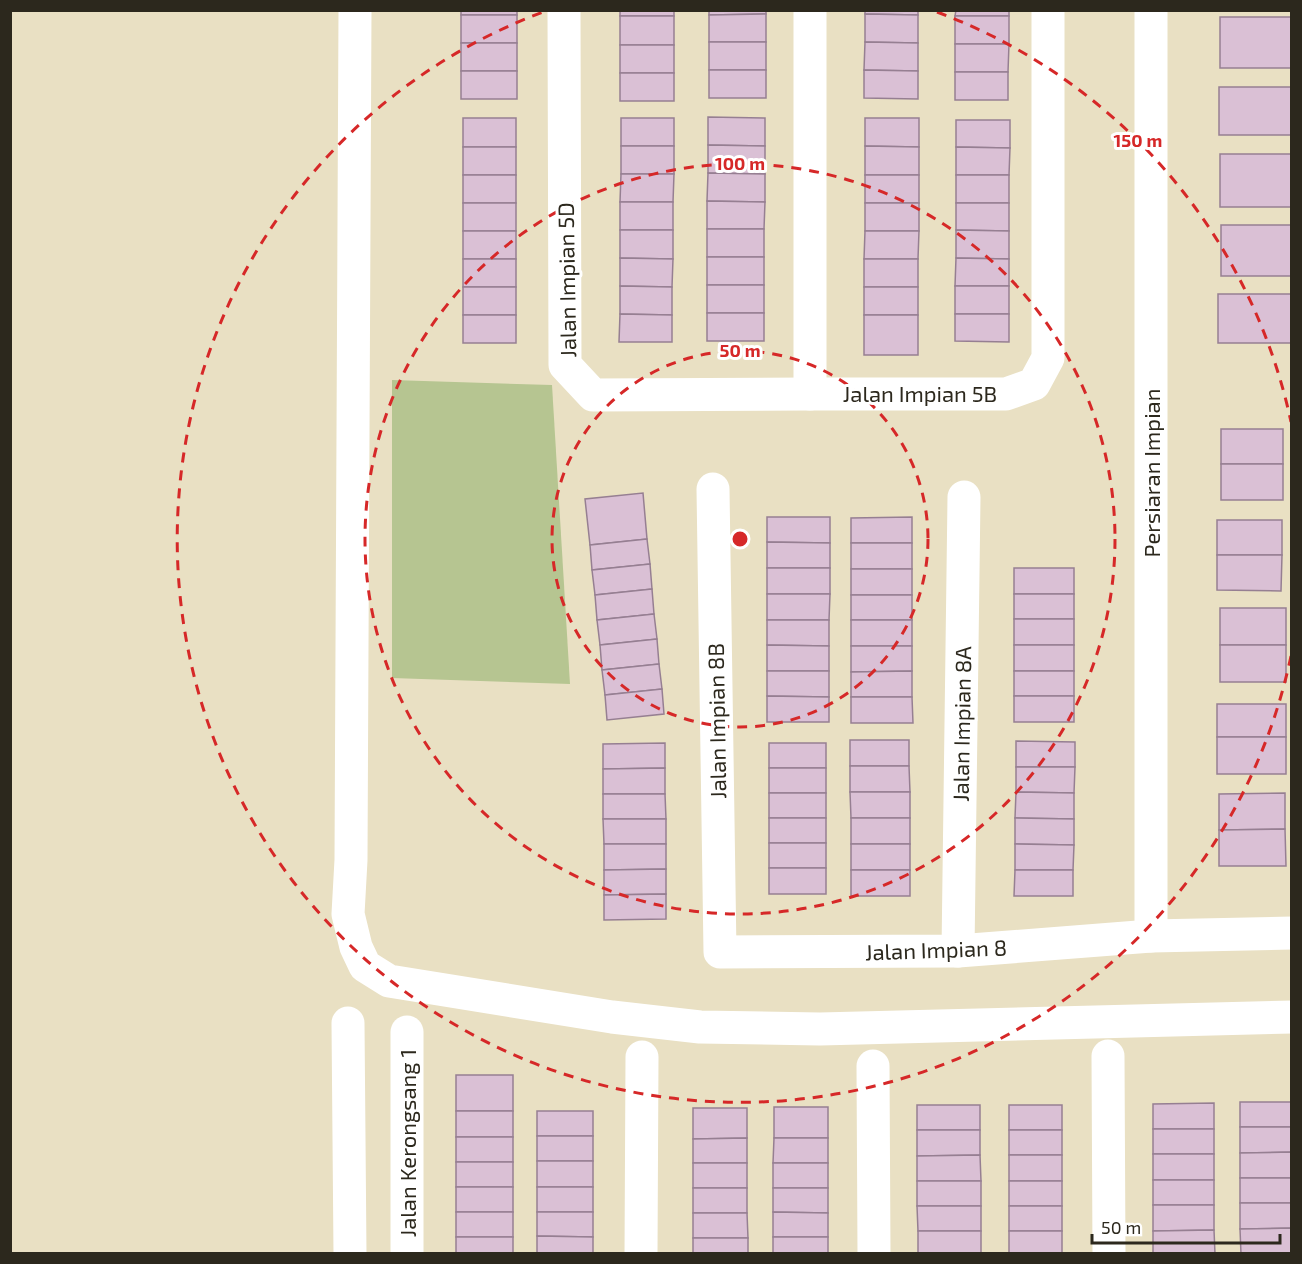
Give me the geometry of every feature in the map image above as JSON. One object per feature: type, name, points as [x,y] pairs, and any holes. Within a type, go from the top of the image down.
[{"type":"street","points":[[355,10],[351,860],[348,914],[356,947],[365,966],[389,981],[612,1017],[700,1027],[820,1029],[1292,1017]]},
{"type":"street","name":"Jalan Impian 5D","points":[[564,10],[565,365],[593,396],[810,394]]},
{"type":"street","name":"Jalan Impian 5B","points":[[810,10],[810,394],[1006,394],[1034,384],[1048,357],[1048,10]]},
{"type":"street","name":"Persiaran Impian","points":[[1151,10],[1151,936]]},
{"type":"street","name":"Jalan Impian 8B","points":[[712,489],[720,952]]},
{"type":"street","name":"Jalan Impian 8A","points":[[958,951],[964,497]]},
{"type":"street","name":"Jalan Impian 8","points":[[720,952],[958,951],[1151,936],[1292,933]]},
{"type":"street","points":[[348,1023],[350,1254]]},
{"type":"street","name":"Jalan Kerongsang 1","points":[[407,1032],[407,1254]]},
{"type":"street","points":[[1108,1056],[1109,1254]]},
{"type":"street","points":[[641,1254],[642,1057]]},
{"type":"street","points":[[873,1066],[874,1254]]},
{"type":"green space","points":[[392,380],[552,385],[570,684],[392,678]]},
{"type":"building","points":[[461,10],[517,10],[517,15],[461,15]]},
{"type":"building","points":[[620,10],[674,10],[674,16],[620,16]]},
{"type":"building","points":[[709,10],[766,10],[766,14],[709,15]]},
{"type":"building","points":[[865,10],[918,10],[918,15],[865,14]]},
{"type":"building","points":[[956,10],[1009,10],[1009,16],[955,16]]},
{"type":"building","points":[[766,14],[766,42],[709,42],[709,15]]},
{"type":"building","points":[[865,14],[918,15],[918,43],[865,42]]},
{"type":"building","points":[[461,15],[517,15],[517,43],[461,43]]},
{"type":"building","points":[[620,16],[674,16],[674,45],[620,45]]},
{"type":"building","points":[[955,16],[1009,16],[1009,44],[955,44]]},
{"type":"building","points":[[1220,17],[1292,17],[1292,68],[1220,68]]},
{"type":"building","points":[[709,42],[766,42],[766,70],[709,70]]},
{"type":"building","points":[[865,42],[918,43],[918,71],[864,70]]},
{"type":"building","points":[[461,43],[517,43],[517,71],[461,71]]},
{"type":"building","points":[[955,44],[1009,44],[1008,72],[955,72]]},
{"type":"building","points":[[620,45],[674,45],[674,73],[620,73]]},
{"type":"building","points":[[709,70],[766,70],[766,98],[709,98]]},
{"type":"building","points":[[864,70],[918,71],[918,99],[864,98]]},
{"type":"building","points":[[461,71],[517,71],[517,99],[461,99]]},
{"type":"building","points":[[955,72],[1008,72],[1008,100],[955,100]]},
{"type":"building","points":[[620,73],[674,73],[674,101],[620,101]]},
{"type":"building","points":[[1219,87],[1292,87],[1292,135],[1219,135]]},
{"type":"building","points":[[708,117],[765,118],[765,146],[708,145]]},
{"type":"building","points":[[463,118],[516,118],[516,147],[463,147]]},
{"type":"building","points":[[621,118],[674,118],[674,146],[621,146]]},
{"type":"building","points":[[865,118],[919,118],[919,147],[865,146]]},
{"type":"building","points":[[956,120],[1010,120],[1010,148],[956,147]]},
{"type":"building","points":[[708,145],[765,146],[765,174],[708,173]]},
{"type":"building","points":[[621,146],[674,146],[674,174],[621,174]]},
{"type":"building","points":[[865,146],[919,147],[919,175],[865,175]]},
{"type":"building","points":[[463,147],[516,147],[516,175],[463,175]]},
{"type":"building","points":[[956,147],[1010,148],[1009,175],[956,175]]},
{"type":"building","points":[[1220,154],[1292,154],[1292,207],[1220,207]]},
{"type":"building","points":[[708,173],[765,174],[765,202],[707,201]]},
{"type":"building","points":[[621,174],[674,174],[673,202],[620,202]]},
{"type":"building","points":[[463,175],[516,175],[516,203],[463,203]]},
{"type":"building","points":[[865,175],[919,175],[919,203],[865,203]]},
{"type":"building","points":[[956,175],[1009,175],[1009,203],[956,203]]},
{"type":"building","points":[[707,201],[765,202],[764,229],[707,229]]},
{"type":"building","points":[[620,202],[673,202],[673,230],[620,230]]},
{"type":"building","points":[[463,203],[516,203],[516,231],[463,231]]},
{"type":"building","points":[[865,203],[919,203],[919,231],[865,231]]},
{"type":"building","points":[[956,203],[1009,203],[1009,231],[956,230]]},
{"type":"building","points":[[1221,225],[1292,225],[1292,276],[1221,276]]},
{"type":"building","points":[[707,229],[764,229],[764,257],[707,257]]},
{"type":"building","points":[[620,230],[673,230],[673,259],[620,258]]},
{"type":"building","points":[[956,230],[1009,231],[1009,259],[956,258]]},
{"type":"building","points":[[463,231],[516,231],[516,259],[463,259]]},
{"type":"building","points":[[865,231],[919,231],[918,259],[864,259]]},
{"type":"building","points":[[707,257],[764,257],[764,285],[707,285]]},
{"type":"building","points":[[620,258],[673,259],[672,287],[620,286]]},
{"type":"building","points":[[956,258],[1009,259],[1009,286],[955,286]]},
{"type":"building","points":[[463,259],[516,259],[516,287],[463,287]]},
{"type":"building","points":[[864,259],[918,259],[918,287],[864,287]]},
{"type":"building","points":[[707,285],[764,285],[764,313],[707,313]]},
{"type":"building","points":[[620,286],[672,287],[672,315],[620,314]]},
{"type":"building","points":[[955,286],[1009,286],[1009,314],[955,314]]},
{"type":"building","points":[[463,287],[516,287],[516,315],[463,315]]},
{"type":"building","points":[[864,287],[918,287],[918,315],[864,315]]},
{"type":"building","points":[[1218,294],[1292,294],[1292,343],[1218,343]]},
{"type":"building","points":[[707,313],[764,313],[764,341],[707,341]]},
{"type":"building","points":[[620,314],[672,315],[672,342],[619,342]]},
{"type":"building","points":[[955,314],[1009,314],[1009,342],[955,341]]},
{"type":"building","points":[[463,315],[516,315],[516,343],[463,343]]},
{"type":"building","points":[[864,315],[918,315],[918,355],[864,355]]},
{"type":"building","points":[[1221,429],[1283,429],[1283,464],[1221,464]]},
{"type":"building","points":[[1221,464],[1283,464],[1283,500],[1221,500]]},
{"type":"building","points":[[643,493],[647,539],[590,545],[585,499]]},
{"type":"building","points":[[767,517],[830,517],[830,543],[767,542]]},
{"type":"building","points":[[912,517],[912,543],[851,543],[851,518]]},
{"type":"building","points":[[1217,520],[1282,520],[1282,555],[1217,555]]},
{"type":"building","points":[[647,539],[650,564],[592,570],[590,545]]},
{"type":"building","points":[[767,542],[830,543],[830,568],[767,568]]},
{"type":"building","points":[[851,543],[912,543],[912,569],[851,569]]},
{"type":"building","points":[[1217,555],[1282,555],[1281,591],[1217,590]]},
{"type":"building","points":[[650,564],[652,589],[595,595],[592,570]]},
{"type":"building","points":[[767,568],[830,568],[830,594],[767,594]]},
{"type":"building","points":[[1014,568],[1074,568],[1074,594],[1014,594]]},
{"type":"building","points":[[851,569],[912,569],[912,595],[851,595]]},
{"type":"building","points":[[652,589],[654,614],[597,620],[595,595]]},
{"type":"building","points":[[767,594],[830,594],[829,620],[767,620]]},
{"type":"building","points":[[1014,594],[1074,594],[1074,619],[1014,619]]},
{"type":"building","points":[[851,595],[912,595],[912,620],[851,620]]},
{"type":"building","points":[[1220,608],[1286,608],[1286,645],[1220,645]]},
{"type":"building","points":[[654,614],[657,639],[600,645],[597,620]]},
{"type":"building","points":[[1014,619],[1074,619],[1074,645],[1014,645]]},
{"type":"building","points":[[767,620],[829,620],[829,646],[767,645]]},
{"type":"building","points":[[851,620],[912,620],[912,646],[851,646]]},
{"type":"building","points":[[657,639],[659,664],[602,670],[600,645]]},
{"type":"building","points":[[767,645],[829,646],[829,671],[767,671]]},
{"type":"building","points":[[1014,645],[1074,645],[1074,671],[1014,671]]},
{"type":"building","points":[[1220,645],[1286,645],[1286,682],[1220,682]]},
{"type":"building","points":[[851,646],[912,646],[912,671],[851,672]]},
{"type":"building","points":[[659,664],[662,689],[605,695],[602,670]]},
{"type":"building","points":[[767,671],[829,671],[829,697],[767,696]]},
{"type":"building","points":[[912,671],[912,697],[851,697],[851,672]]},
{"type":"building","points":[[1014,671],[1074,671],[1074,696],[1014,696]]},
{"type":"building","points":[[662,689],[664,714],[607,720],[605,695]]},
{"type":"building","points":[[767,696],[829,697],[829,722],[767,722]]},
{"type":"building","points":[[1014,696],[1074,696],[1074,722],[1014,722]]},
{"type":"building","points":[[851,697],[912,697],[913,723],[851,723]]},
{"type":"building","points":[[1217,704],[1286,704],[1286,737],[1217,737]]},
{"type":"building","points":[[1217,737],[1286,737],[1286,774],[1217,774]]},
{"type":"building","points":[[850,740],[909,740],[909,766],[850,766]]},
{"type":"building","points":[[1016,741],[1075,742],[1075,767],[1016,767]]},
{"type":"building","points":[[665,743],[665,768],[603,769],[603,744]]},
{"type":"building","points":[[769,743],[826,743],[826,768],[769,768]]},
{"type":"building","points":[[850,766],[909,766],[910,792],[850,792]]},
{"type":"building","points":[[1016,767],[1075,767],[1074,793],[1016,792]]},
{"type":"building","points":[[665,768],[665,794],[603,794],[603,769]]},
{"type":"building","points":[[769,768],[826,768],[826,793],[769,793]]},
{"type":"building","points":[[850,792],[910,792],[910,818],[851,818]]},
{"type":"building","points":[[1016,792],[1074,793],[1074,819],[1015,818]]},
{"type":"building","points":[[769,793],[826,793],[826,818],[769,818]]},
{"type":"building","points":[[1285,793],[1285,829],[1219,830],[1219,794]]},
{"type":"building","points":[[603,794],[665,794],[666,819],[603,819]]},
{"type":"building","points":[[769,818],[826,818],[826,843],[769,843]]},
{"type":"building","points":[[851,818],[910,818],[910,844],[851,844]]},
{"type":"building","points":[[1015,818],[1074,819],[1074,845],[1015,844]]},
{"type":"building","points":[[603,819],[666,819],[666,844],[604,844]]},
{"type":"building","points":[[1285,829],[1286,866],[1219,866],[1219,830]]},
{"type":"building","points":[[769,843],[826,843],[826,868],[769,868]]},
{"type":"building","points":[[604,844],[666,844],[666,869],[604,870]]},
{"type":"building","points":[[851,844],[910,844],[910,870],[851,870]]},
{"type":"building","points":[[1015,844],[1074,845],[1073,870],[1015,870]]},
{"type":"building","points":[[769,868],[826,868],[826,894],[769,894]]},
{"type":"building","points":[[666,869],[666,894],[604,895],[604,870]]},
{"type":"building","points":[[851,870],[910,870],[910,896],[851,896]]},
{"type":"building","points":[[1015,870],[1073,870],[1073,896],[1014,896]]},
{"type":"building","points":[[666,894],[666,919],[604,920],[604,895]]},
{"type":"building","points":[[456,1075],[513,1075],[513,1111],[456,1111]]},
{"type":"building","points":[[1240,1102],[1292,1102],[1292,1127],[1240,1127]]},
{"type":"building","points":[[1214,1103],[1214,1129],[1153,1129],[1153,1104]]},
{"type":"building","points":[[917,1105],[980,1105],[980,1130],[917,1130]]},
{"type":"building","points":[[1009,1105],[1062,1105],[1062,1130],[1009,1130]]},
{"type":"building","points":[[774,1107],[828,1107],[828,1138],[774,1138]]},
{"type":"building","points":[[693,1108],[747,1108],[747,1138],[693,1139]]},
{"type":"building","points":[[456,1111],[513,1111],[513,1137],[456,1137]]},
{"type":"building","points":[[537,1111],[593,1111],[593,1136],[537,1136]]},
{"type":"building","points":[[1240,1127],[1292,1127],[1292,1152],[1240,1153]]},
{"type":"building","points":[[1153,1129],[1214,1129],[1214,1154],[1153,1154]]},
{"type":"building","points":[[917,1130],[980,1130],[980,1155],[917,1156]]},
{"type":"building","points":[[1009,1130],[1062,1130],[1062,1155],[1009,1155]]},
{"type":"building","points":[[537,1136],[593,1136],[593,1161],[537,1161]]},
{"type":"building","points":[[456,1137],[513,1137],[513,1162],[456,1162]]},
{"type":"building","points":[[747,1138],[747,1163],[693,1163],[693,1139]]},
{"type":"building","points":[[774,1138],[828,1138],[828,1163],[773,1163]]},
{"type":"building","points":[[1292,1152],[1292,1178],[1240,1178],[1240,1153]]},
{"type":"building","points":[[1153,1154],[1214,1154],[1214,1180],[1153,1180]]},
{"type":"building","points":[[980,1155],[981,1181],[917,1181],[917,1156]]},
{"type":"building","points":[[1009,1155],[1062,1155],[1062,1181],[1009,1181]]},
{"type":"building","points":[[537,1161],[593,1161],[593,1187],[537,1187]]},
{"type":"building","points":[[456,1162],[513,1162],[513,1187],[456,1187]]},
{"type":"building","points":[[693,1163],[747,1163],[747,1188],[693,1188]]},
{"type":"building","points":[[773,1163],[828,1163],[828,1188],[773,1188]]},
{"type":"building","points":[[1240,1178],[1292,1178],[1292,1203],[1240,1203]]},
{"type":"building","points":[[1153,1180],[1214,1180],[1214,1205],[1153,1205]]},
{"type":"building","points":[[917,1181],[981,1181],[981,1206],[917,1206]]},
{"type":"building","points":[[1009,1181],[1062,1181],[1062,1206],[1009,1206]]},
{"type":"building","points":[[456,1187],[513,1187],[513,1212],[456,1212]]},
{"type":"building","points":[[537,1187],[593,1187],[593,1212],[537,1212]]},
{"type":"building","points":[[693,1188],[747,1188],[747,1213],[693,1213]]},
{"type":"building","points":[[773,1188],[828,1188],[828,1213],[773,1212]]},
{"type":"building","points":[[1240,1203],[1292,1203],[1292,1228],[1240,1229]]},
{"type":"building","points":[[1153,1205],[1214,1205],[1214,1230],[1153,1231]]},
{"type":"building","points":[[917,1206],[981,1206],[981,1231],[918,1231]]},
{"type":"building","points":[[1009,1206],[1062,1206],[1062,1231],[1009,1231]]},
{"type":"building","points":[[456,1212],[513,1212],[513,1237],[456,1237]]},
{"type":"building","points":[[537,1212],[593,1212],[593,1237],[537,1236]]},
{"type":"building","points":[[773,1212],[828,1213],[828,1237],[773,1237]]},
{"type":"building","points":[[693,1213],[747,1213],[748,1238],[693,1238]]},
{"type":"building","points":[[1292,1228],[1292,1254],[1241,1254],[1240,1229]]},
{"type":"building","points":[[1214,1230],[1215,1254],[1153,1254],[1153,1231]]},
{"type":"building","points":[[918,1231],[981,1231],[981,1254],[918,1254]]},
{"type":"building","points":[[1009,1231],[1062,1231],[1062,1254],[1009,1254]]},
{"type":"building","points":[[537,1236],[593,1237],[593,1254],[537,1254]]},
{"type":"building","points":[[456,1237],[513,1237],[513,1254],[456,1254]]},
{"type":"building","points":[[773,1237],[828,1237],[828,1254],[773,1254]]},
{"type":"building","points":[[693,1238],[748,1238],[748,1254],[693,1254]]}]
